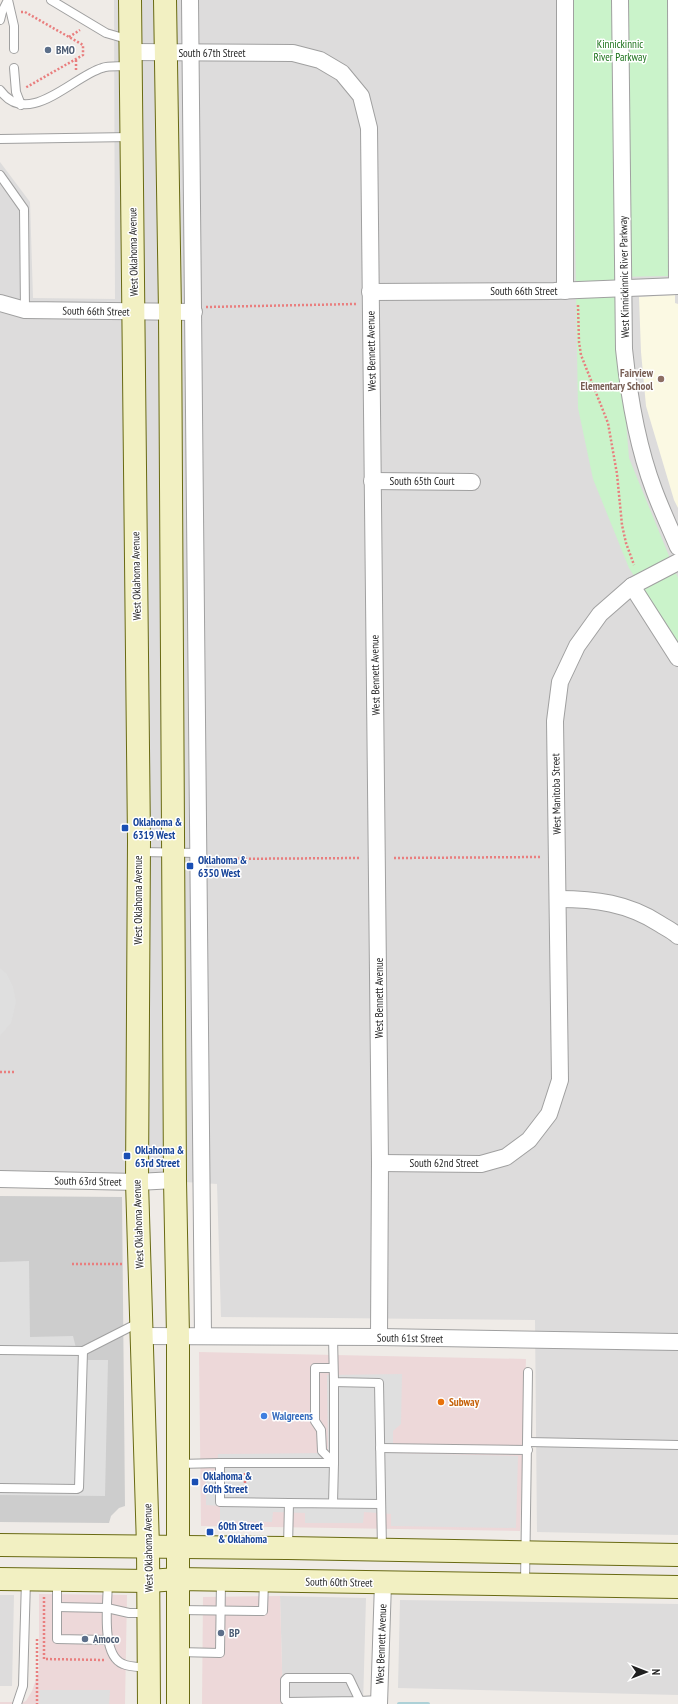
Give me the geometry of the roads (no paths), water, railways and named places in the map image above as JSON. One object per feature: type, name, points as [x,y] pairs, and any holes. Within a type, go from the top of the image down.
[{"type":"main road","name":"West Oklahoma Avenue","points":[[130,0],[138,852],[137,1182],[148,1547],[148,1704]]},
{"type":"main road","points":[[165,0],[170,312],[175,1180],[179,1464],[178,1704]]},
{"type":"main road","points":[[0,1545],[179,1546],[678,1555]]},
{"type":"main road","points":[[52,1546],[55,1580]]},
{"type":"main road","points":[[383,1583],[386,1569],[396,1561],[431,1561],[485,1551]]},
{"type":"main road","name":"South 60th Street","points":[[0,1579],[148,1581],[178,1579],[678,1587]]},
{"type":"street","points":[[190,0],[203,1336]]},
{"type":"street","points":[[565,0],[565,291]]},
{"type":"street","name":"West Kinnickinnic River Parkway","points":[[620,0],[624,349],[633,414],[641,447],[654,490],[678,546]]},
{"type":"street","points":[[676,0],[678,287]]},
{"type":"street","name":"South 67th Street","points":[[130,53],[293,53]]},
{"type":"street","name":"West Bennett Avenue","points":[[293,53],[320,60],[342,73],[361,96],[370,128],[370,292],[380,1163],[379,1337]]},
{"type":"street","name":"South 66th Street","points":[[370,292],[565,291],[678,287]]},
{"type":"street","name":"South 66th Street","points":[[0,303],[26,310],[170,312],[194,309]]},
{"type":"street","name":"South 65th Court","points":[[372,481],[472,482]]},
{"type":"street","name":"West Manitoba Street","points":[[560,1080],[554,721],[560,682],[577,646],[600,614],[632,586],[678,562]]},
{"type":"street","points":[[632,586],[678,658]]},
{"type":"street","points":[[558,899],[589,899],[620,905],[652,918],[678,936]]},
{"type":"street","name":"South 62nd Street","points":[[380,1163],[482,1164],[506,1157],[529,1140],[549,1114],[560,1080]]},
{"type":"street","name":"South 63rd Street","points":[[0,1179],[137,1182],[175,1180]]},
{"type":"street","name":"South 61st Street","points":[[141,1329],[178,1336],[379,1337],[678,1342]]},
{"type":"street","name":"West Bennett Avenue","points":[[379,1702],[383,1583]]},
{"type":"lane","points":[[8,0],[14,26],[14,48]]},
{"type":"lane","points":[[0,20],[8,0]]},
{"type":"lane","points":[[0,90],[6,98],[20,105],[39,103],[130,53],[106,33],[51,0]]},
{"type":"lane","points":[[14,68],[16,92],[20,105]]},
{"type":"lane","points":[[0,139],[132,137]]},
{"type":"lane","points":[[0,175],[24,209],[26,310]]},
{"type":"lane","points":[[138,852],[198,853]]},
{"type":"lane","points":[[0,1350],[82,1351],[141,1329]]},
{"type":"lane","points":[[333,1337],[333,1503]]},
{"type":"lane","points":[[0,1488],[79,1488],[82,1351]]},
{"type":"lane","points":[[333,1368],[315,1368],[315,1400],[316,1421],[321,1430],[322,1451],[334,1463]]},
{"type":"lane","points":[[525,1584],[528,1372]]},
{"type":"lane","points":[[334,1382],[379,1383],[382,1550]]},
{"type":"lane","points":[[380,1448],[678,1445]]},
{"type":"lane","points":[[220,1463],[220,1502],[381,1504]]},
{"type":"lane","points":[[179,1464],[334,1463]]},
{"type":"lane","points":[[288,1548],[289,1503]]},
{"type":"lane","points":[[17,1704],[23,1686],[26,1579]]},
{"type":"lane","points":[[55,1580],[57,1639],[107,1640]]},
{"type":"lane","points":[[108,1580],[107,1640],[112,1654],[122,1664],[148,1668]]},
{"type":"lane","points":[[178,1652],[220,1653],[221,1580]]},
{"type":"lane","points":[[178,1610],[263,1611],[264,1581]]},
{"type":"lane","points":[[57,1607],[107,1608],[129,1613],[148,1613]]},
{"type":"lane","points":[[360,1700],[349,1678],[287,1678],[285,1680],[285,1700],[287,1702],[360,1700],[379,1702]]},
{"type":"waterway","points":[[399,1704],[428,1704]]},
{"type":"place","name":"BMO","points":[[48,50]]},
{"type":"place","name":"Fairview Elementary School","points":[[661,379]]},
{"type":"place","name":"Oklahoma & 6319 West","points":[[125,828]]},
{"type":"place","name":"Oklahoma & 6350 West","points":[[190,866]]},
{"type":"place","name":"Oklahoma & 63rd Street","points":[[127,1156]]},
{"type":"place","name":"Subway","points":[[441,1402]]},
{"type":"place","name":"Walgreens","points":[[264,1416]]},
{"type":"place","name":"Oklahoma & 60th Street","points":[[195,1482]]},
{"type":"place","name":"60th Street & Oklahoma","points":[[210,1532]]},
{"type":"place","name":"BP","points":[[221,1633]]},
{"type":"place","name":"Amoco","points":[[85,1639]]},
{"type":"park label","name":"Kinnickinnic River Parkway","points":[[620,50]]}]
